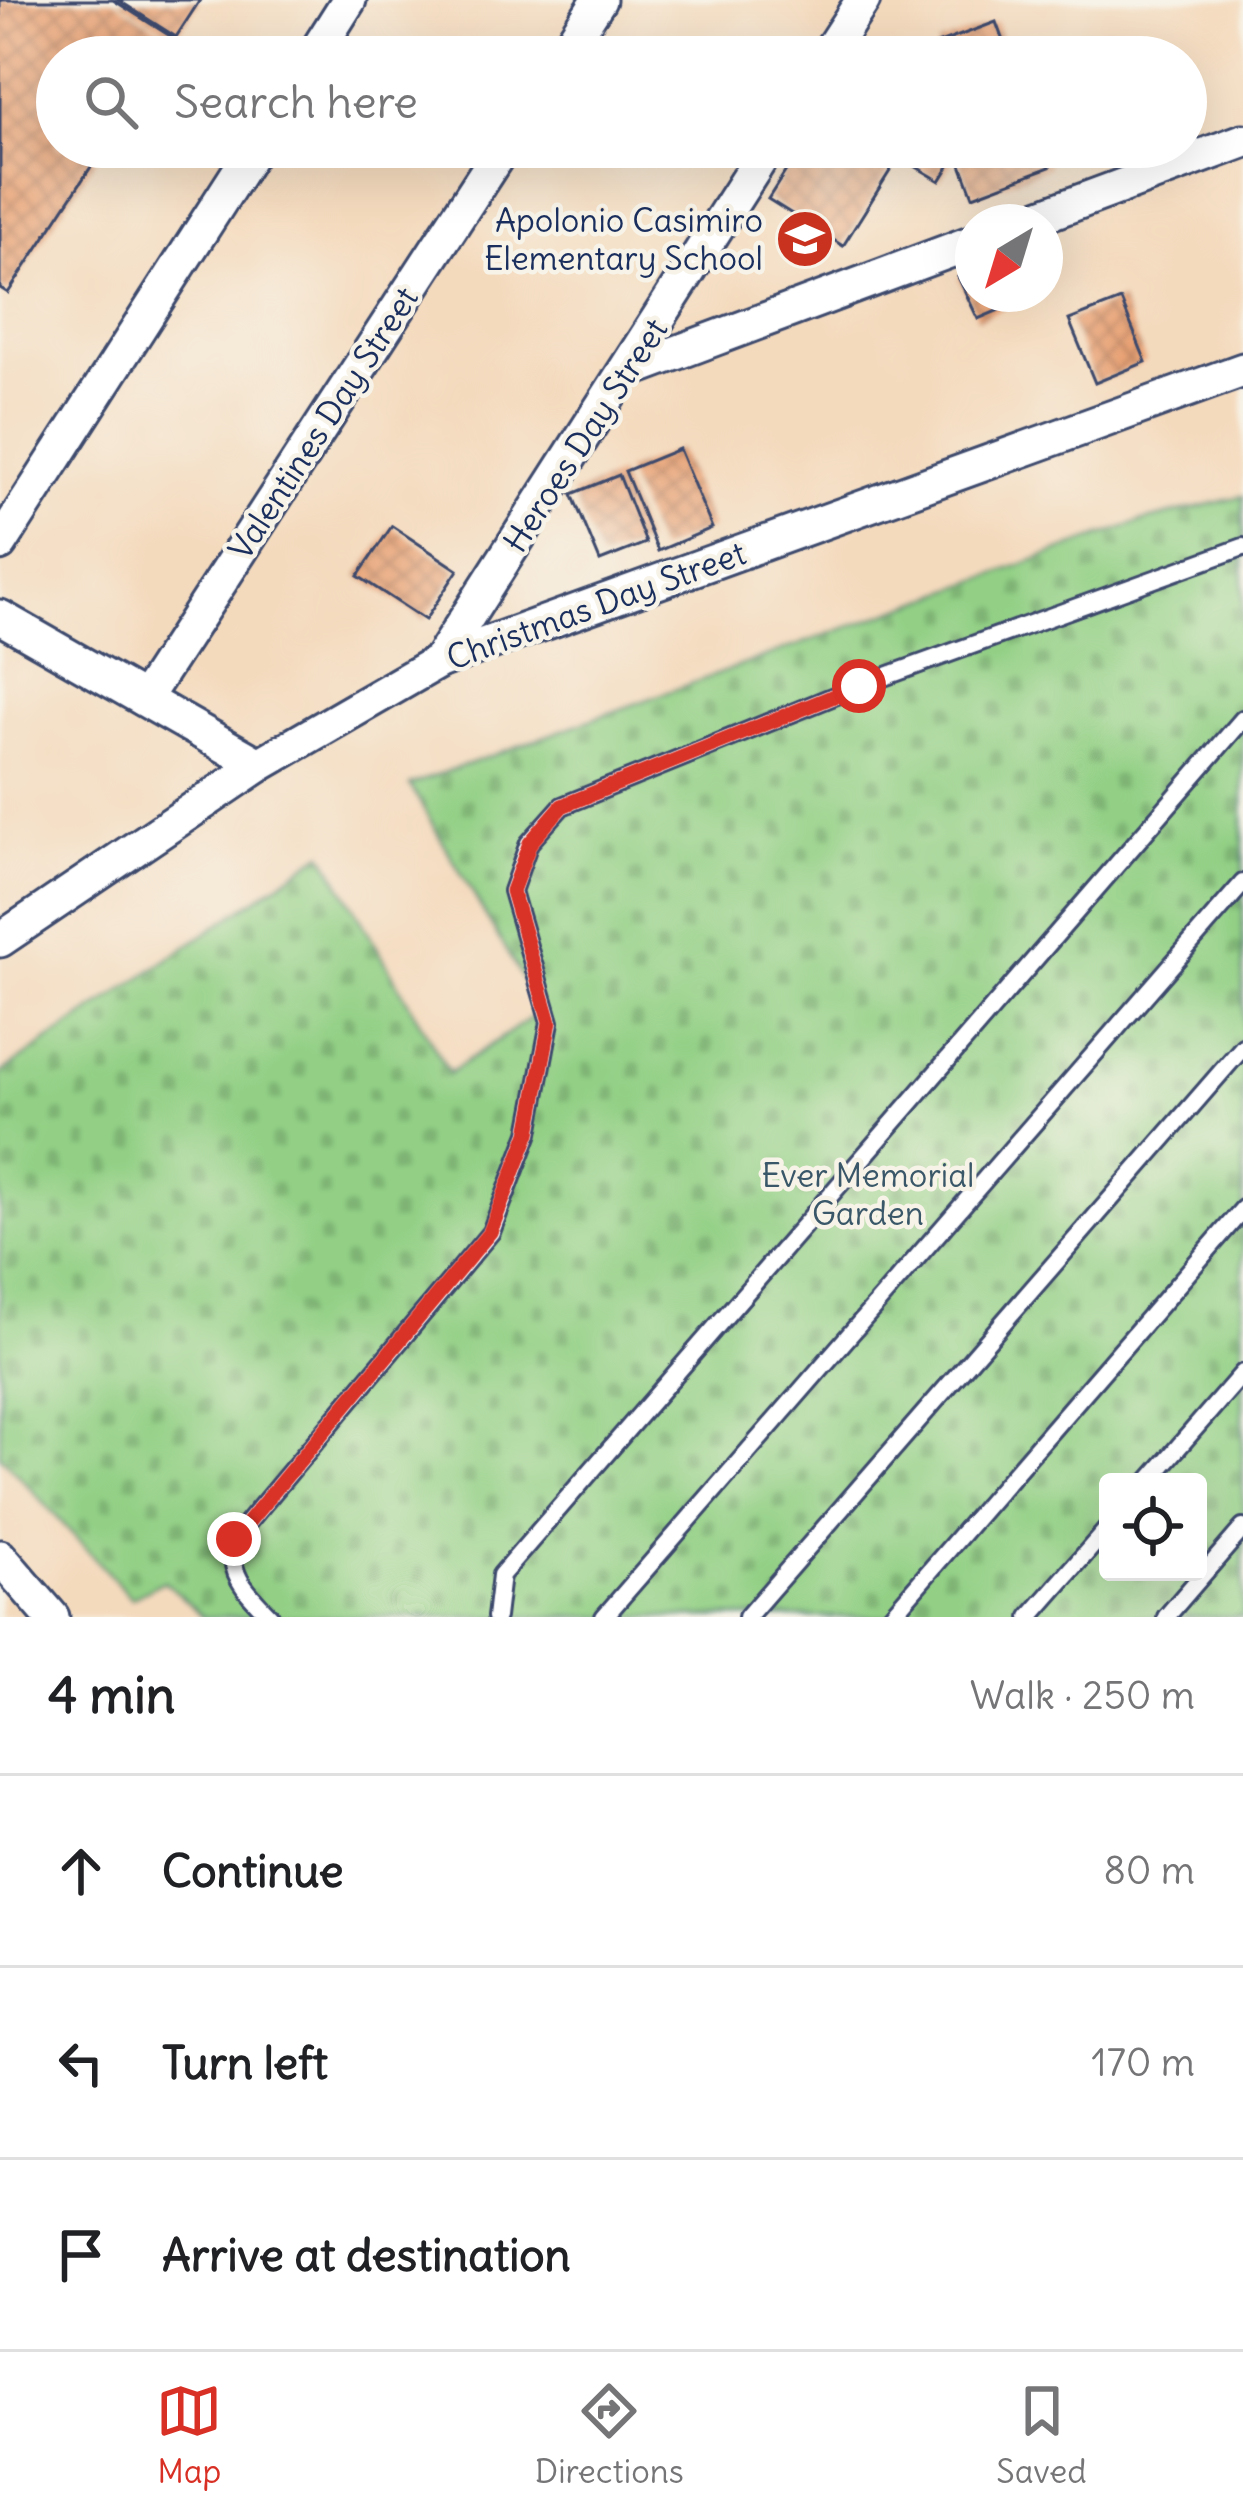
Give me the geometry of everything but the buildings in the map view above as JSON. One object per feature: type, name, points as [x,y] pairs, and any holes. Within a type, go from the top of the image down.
[{"type":"street","points":[[326,36],[349,0]]},
{"type":"street","points":[[575,36],[598,0]]},
{"type":"street","points":[[840,36],[863,0]]},
{"type":"street","points":[[1207,154],[1243,141]]},
{"type":"street","points":[[0,544],[242,168]]},
{"type":"street","name":"Valentines Day Street","points":[[144,699],[489,168]]},
{"type":"street","name":"Heroes Day Street","points":[[439,661],[755,168]]},
{"type":"street","points":[[1063,208],[1170,168]]},
{"type":"street","points":[[628,371],[955,249]]},
{"type":"street","name":"Christmas Day Street","points":[[0,940],[259,765],[439,661],[1243,370]]},
{"type":"street","points":[[0,617],[259,765]]},
{"type":"street","points":[[0,1557],[52,1617]]},
{"type":"lane","points":[[271,1617],[240,1586],[230,1559],[234,1539],[490,1232],[529,1133],[550,1022],[512,891],[530,843],[562,806],[859,686],[1240,553]]},
{"type":"lane","points":[[496,1617],[502,1575],[1243,719]]},
{"type":"lane","points":[[604,1617],[1243,883]]},
{"type":"lane","points":[[747,1617],[1243,1047]]},
{"type":"lane","points":[[890,1617],[1243,1209]]},
{"type":"lane","points":[[1156,1473],[1243,1373]]},
{"type":"lane","points":[[1166,1617],[1243,1528]]},
{"type":"lane","points":[[1030,1617],[1099,1538]]},
{"type":"green space","name":"Ever Memorial Garden","points":[[1243,496],[1243,1617],[204,1617],[164,1581],[131,1598],[0,1455],[0,1074],[323,853],[449,1073],[541,1011],[410,785],[1140,522]]},
{"type":"place","name":"Apolonio Casimiro Elementary School","points":[[805,239]]},
{"type":"route","points":[[234,1539],[490,1232],[529,1133],[550,1022],[512,891],[530,843],[562,806],[859,686]]}]
